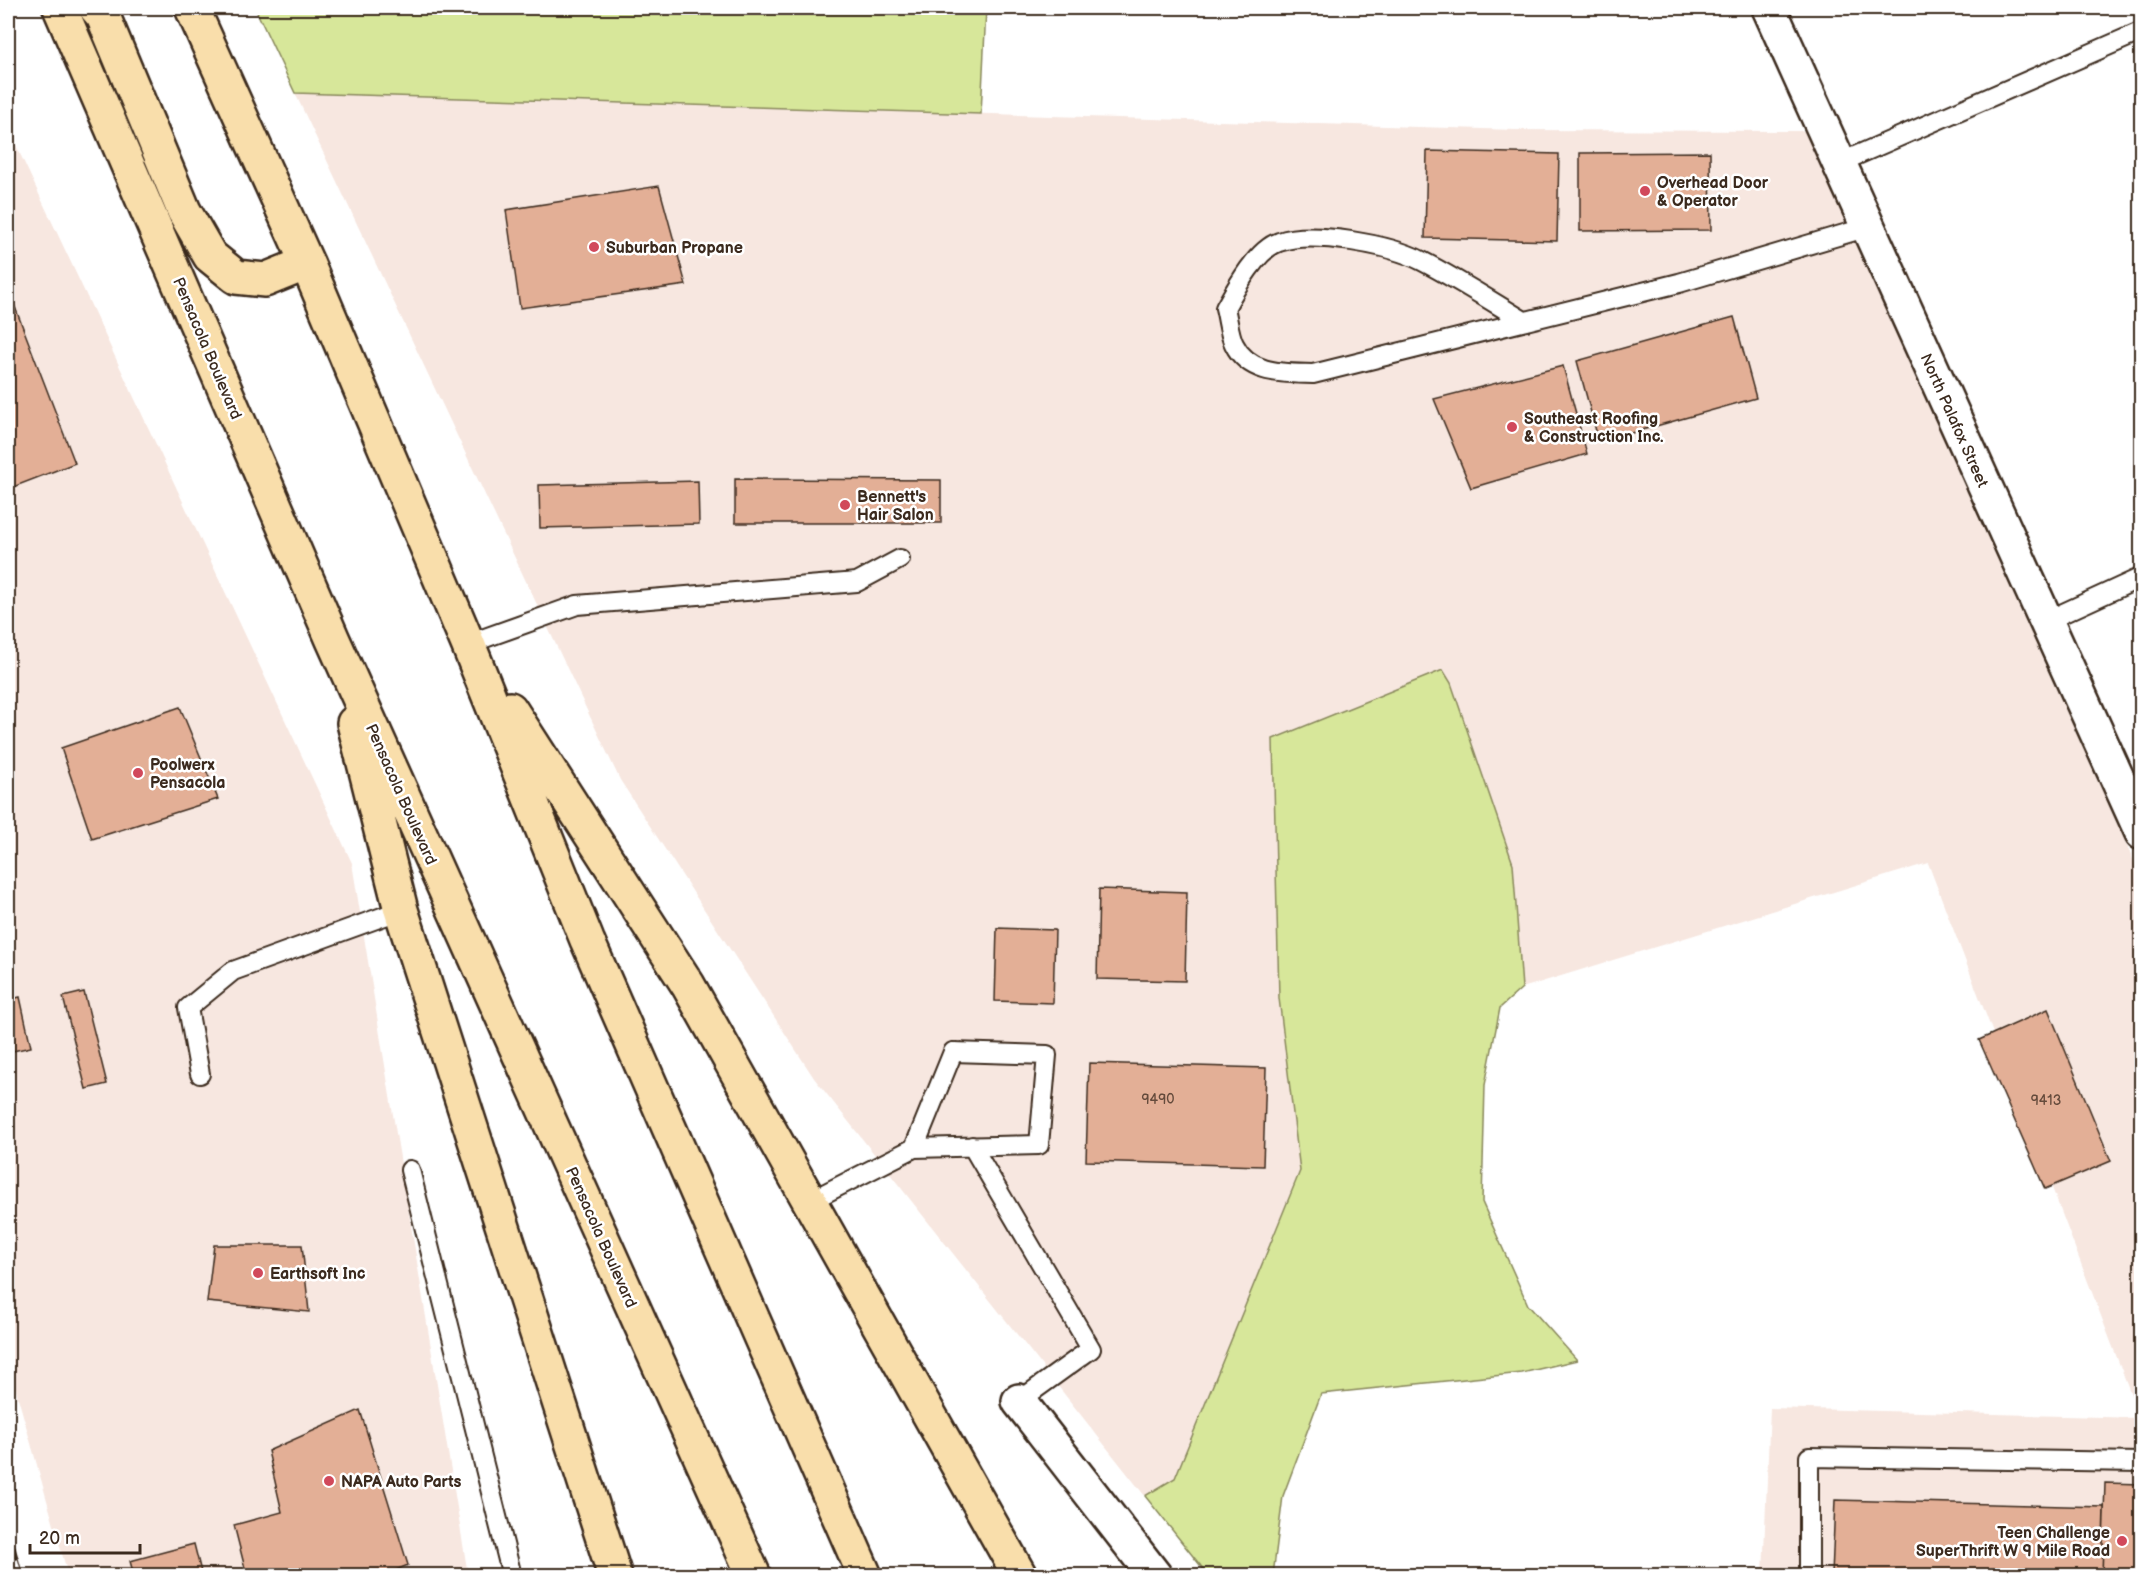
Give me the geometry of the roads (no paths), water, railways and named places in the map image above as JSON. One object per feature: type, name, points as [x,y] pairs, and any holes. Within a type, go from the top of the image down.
[{"type":"highway","name":"Pensacola Boulevard","points":[[60,8],[333,640],[754,1575]]},
{"type":"highway","points":[[96,8],[103,16],[184,211],[210,256],[236,277],[265,280],[307,263]]},
{"type":"highway","points":[[192,8],[307,263],[468,644],[587,940],[865,1575]]},
{"type":"highway","points":[[333,640],[400,910],[615,1575]]},
{"type":"highway","points":[[468,644],[688,984],[1020,1575]]},
{"type":"main road","name":"North Palafox Street","points":[[1769,8],[2142,833]]},
{"type":"main road","points":[[1019,1401],[1155,1575]]},
{"type":"lane","points":[[1839,163],[2142,31]]},
{"type":"lane","points":[[1524,321],[1420,260],[1360,242],[1320,237],[1278,242],[1250,266],[1225,308],[1234,345],[1254,366],[1278,373],[1313,374],[1678,283],[1868,227]]},
{"type":"lane","points":[[468,644],[577,605],[857,582],[900,559]]},
{"type":"lane","points":[[2046,621],[2142,577]]},
{"type":"lane","points":[[200,1074],[188,1008],[233,971],[400,910]]},
{"type":"lane","points":[[810,1201],[914,1148],[1039,1145],[1047,1054],[952,1052],[914,1148]]},
{"type":"lane","points":[[972,1146],[1091,1349],[1019,1401]]},
{"type":"lane","points":[[410,1170],[512,1575]]},
{"type":"lane","points":[[1809,1575],[1809,1457],[2142,1462]]},
{"type":"railway","points":[[8,1533],[20,1576]]},
{"type":"place","name":"Overhead Door & Operator","points":[[1645,191]]},
{"type":"place","name":"Suburban Propane","points":[[594,247]]},
{"type":"place","name":"Southeast Roofing & Construction Inc.","points":[[1512,427]]},
{"type":"place","name":"Bennett's Hair Salon","points":[[845,505]]},
{"type":"place","name":"Poolwerx Pensacola","points":[[138,773]]},
{"type":"place","name":"Earthsoft Inc","points":[[258,1273]]},
{"type":"place","name":"NAPA Auto Parts","points":[[329,1481]]},
{"type":"place","name":"Teen Challenge SuperThrift W 9 Mile Road","points":[[2122,1541]]}]
